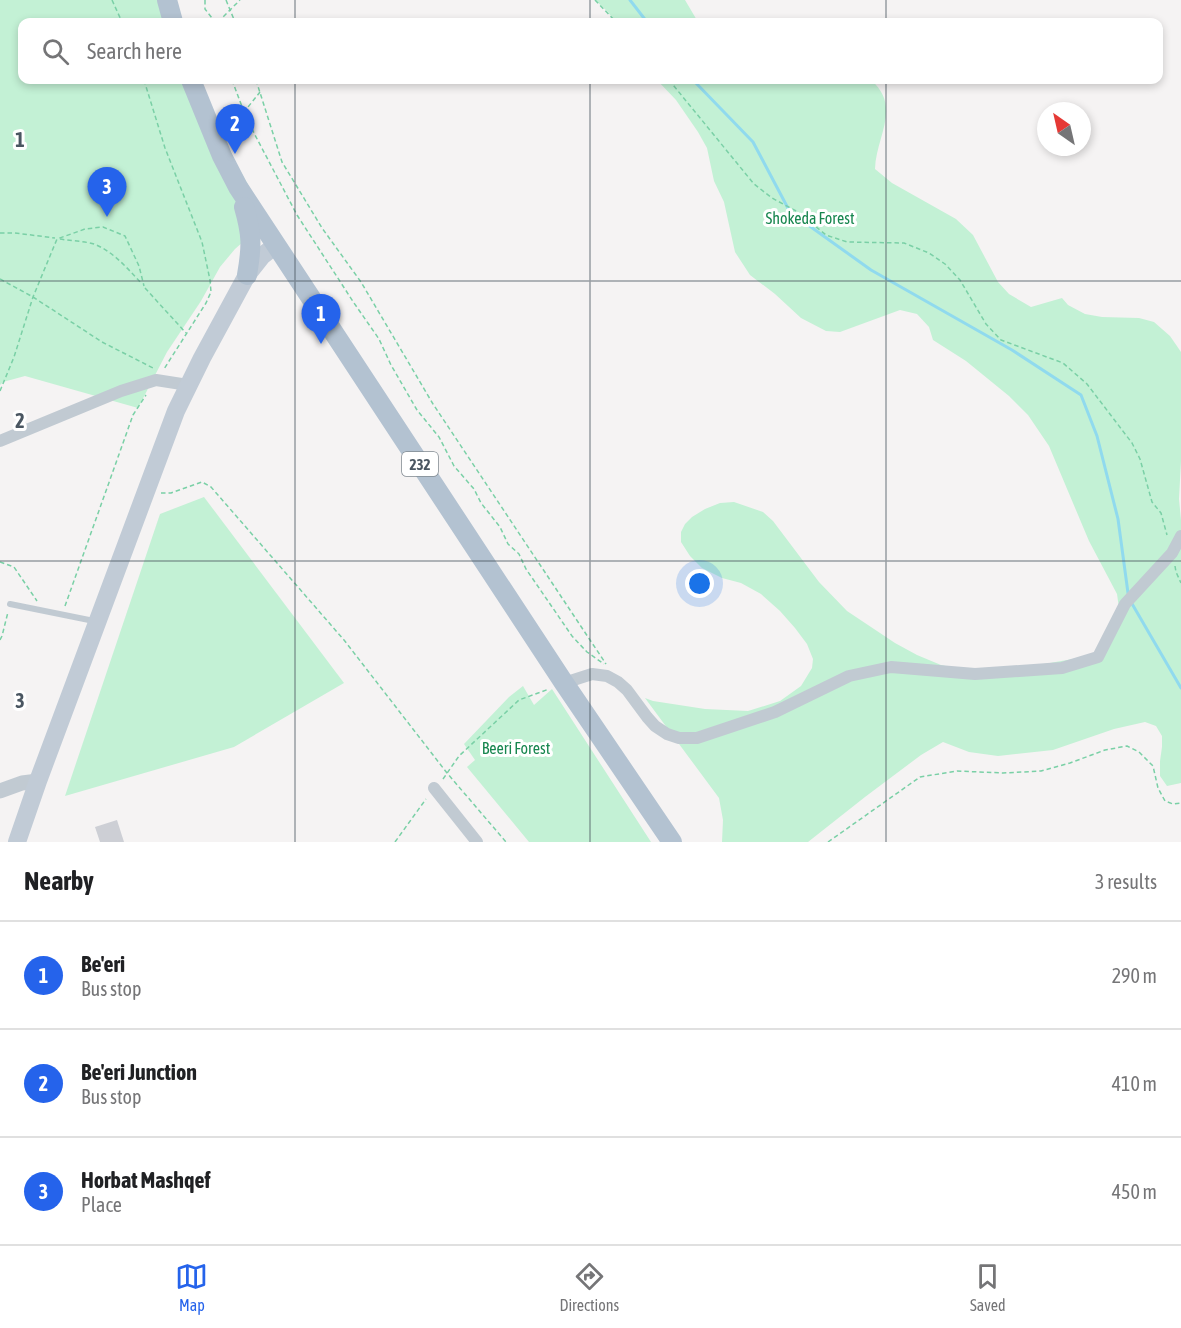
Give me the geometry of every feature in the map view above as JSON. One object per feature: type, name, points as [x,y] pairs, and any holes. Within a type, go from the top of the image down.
[{"type":"main road","points":[[167,0],[172,18]]},
{"type":"main road","name":"232","points":[[193,84],[214,138],[238,187],[564,683],[672,842]]},
{"type":"main road","points":[[238,187],[250,227],[251,249],[247,275]]},
{"type":"main road","points":[[17,842],[176,411],[247,275],[262,256],[276,245]]},
{"type":"street","points":[[0,441],[121,391],[156,380],[188,385]]},
{"type":"street","points":[[564,683],[592,674],[607,676],[627,690],[646,717],[667,734],[679,738],[697,738],[775,712],[849,676],[891,667],[975,674],[1062,668],[1098,657],[1125,604],[1172,553],[1181,536]]},
{"type":"street","points":[[0,790],[38,781]]},
{"type":"street","points":[[434,788],[477,842]]},
{"type":"lane","points":[[10,603],[97,621]]},
{"type":"path","points":[[112,0],[120,18]]},
{"type":"path","points":[[205,0],[205,9],[213,18]]},
{"type":"path","points":[[226,0],[233,18]]},
{"type":"path","points":[[220,18],[240,0]]},
{"type":"path","points":[[595,0],[612,18]]},
{"type":"path","points":[[0,279],[33,297],[102,342],[162,372],[211,292],[202,242],[165,148],[145,84]]},
{"type":"path","points":[[234,84],[255,135],[297,215],[379,339],[417,410],[439,437],[454,466],[474,489],[481,503],[500,527],[508,544],[519,554],[526,569],[572,636],[587,652],[603,662],[618,682]]},
{"type":"path","points":[[257,84],[282,162],[322,228],[361,282],[433,404],[605,663]]},
{"type":"path","points":[[672,84],[754,184],[772,198],[798,213],[826,235],[836,239],[847,242],[904,243],[929,253],[945,264],[960,280],[986,324],[1001,340],[1063,363],[1087,384],[1132,442],[1140,459],[1152,502],[1161,513],[1181,583]]},
{"type":"path","points":[[214,138],[244,112],[260,92]]},
{"type":"path","points":[[0,391],[14,357],[33,297],[57,239],[85,229],[103,227],[125,236],[139,266],[144,286]]},
{"type":"path","points":[[0,233],[92,244],[111,253],[187,333]]},
{"type":"path","points":[[62,614],[134,414],[156,380]]},
{"type":"path","points":[[145,491],[153,494],[171,493],[202,482],[211,487],[344,640],[447,773],[506,842]]},
{"type":"path","points":[[0,562],[14,567],[43,610]]},
{"type":"path","points":[[0,640],[10,603]]},
{"type":"path","points":[[395,842],[459,756],[519,700],[564,683]]},
{"type":"path","points":[[828,842],[920,777],[957,771],[1003,773],[1041,771],[1105,750],[1127,746],[1140,752],[1153,766],[1158,788],[1165,801],[1173,804],[1181,803]]},
{"type":"green space","points":[[0,0],[171,0],[177,18],[18,18],[18,84],[200,84],[220,135],[268,220],[235,249],[220,267],[201,301],[167,352],[138,408],[25,376],[3,382],[0,385]]},
{"type":"green space","points":[[595,0],[685,0],[696,18],[612,18]]},
{"type":"green space","name":"Shokeda Forest","points":[[661,84],[875,84],[885,101],[886,111],[875,169],[892,183],[956,219],[973,235],[998,282],[1009,294],[1031,307],[1062,298],[1068,305],[1085,314],[1139,318],[1154,322],[1170,336],[1181,352],[1179,499],[1181,520],[1181,783],[1167,786],[1160,776],[1162,736],[1156,726],[1145,722],[1114,729],[1053,750],[998,756],[969,752],[943,742],[921,755],[808,842],[722,842],[723,820],[719,798],[645,698],[705,709],[748,711],[780,701],[801,686],[812,668],[813,659],[807,644],[795,628],[761,594],[741,583],[722,578],[702,568],[690,556],[681,542],[681,532],[692,517],[705,509],[720,503],[734,502],[763,512],[773,521],[819,582],[847,611],[895,643],[941,665],[965,670],[1021,668],[1090,656],[1110,640],[1120,615],[1117,594],[1089,541],[1049,446],[1028,415],[1009,396],[966,361],[933,340],[929,327],[917,314],[900,310],[840,332],[826,331],[801,318],[750,275],[735,252],[724,202],[714,181],[707,148],[676,100]]},
{"type":"green space","points":[[204,497],[344,683],[234,747],[65,796],[160,514]]},
{"type":"green space","name":"Beeri Forest","points":[[523,686],[534,705],[552,689],[651,842],[529,842],[467,767],[475,760],[464,744],[509,697]]},
{"type":"building","points":[[117,820],[124,842],[100,842],[95,827]]},
{"type":"waterway","points":[[630,0],[644,18]]},
{"type":"waterway","points":[[697,84],[753,142],[790,212],[871,270],[1012,350],[1081,395],[1097,436],[1118,519],[1128,593]]},
{"type":"waterway","points":[[1131,602],[1181,688]]},
{"type":"place","name":"Be'eri Junction","points":[[235,154]]},
{"type":"place","name":"Horbat Mashqef","points":[[107,217]]},
{"type":"place","name":"Be'eri","points":[[321,344]]}]
